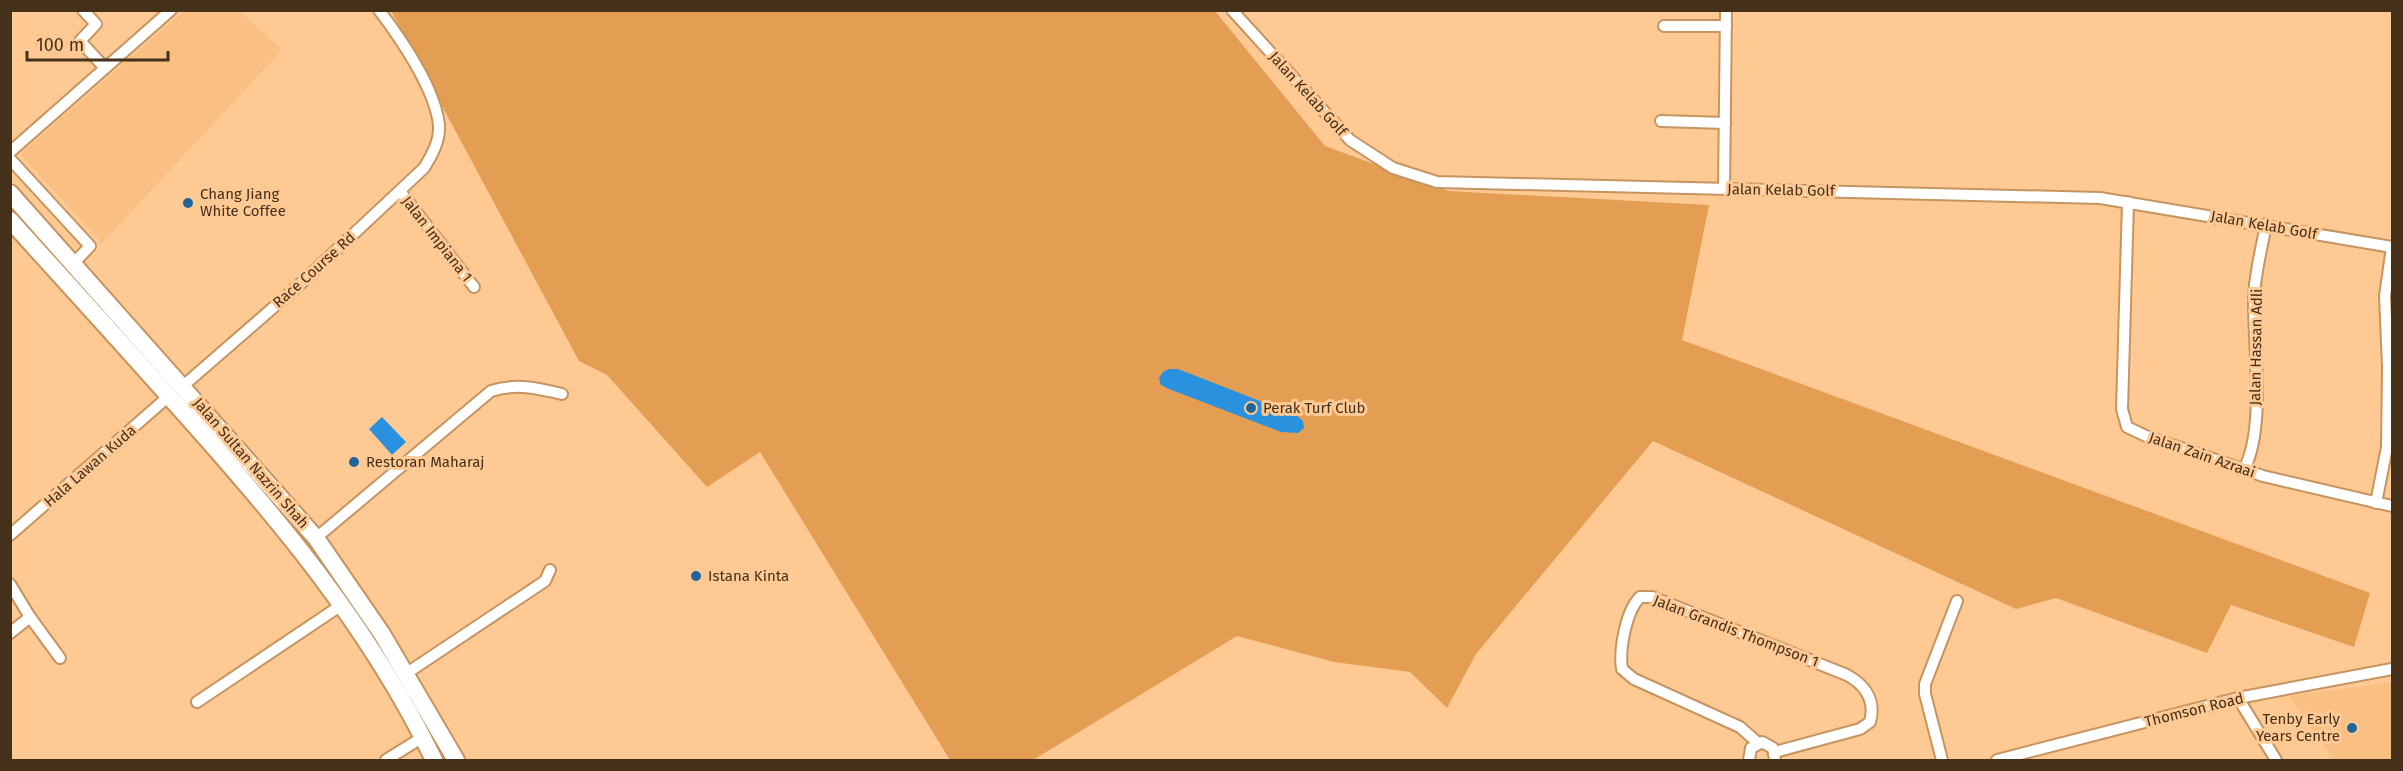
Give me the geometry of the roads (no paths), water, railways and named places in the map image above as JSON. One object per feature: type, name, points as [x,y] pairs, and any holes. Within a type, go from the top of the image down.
[{"type":"highway","name":"Jalan Sultan Nazrin Shah","points":[[10,193],[316,538],[354,590],[407,673],[456,760]]},
{"type":"highway","name":"Jalan Sultan Nazrin Shah","points":[[10,220],[262,499],[343,604],[397,689],[434,760]]},
{"type":"street","points":[[83,10],[96,24],[80,41],[105,68]]},
{"type":"street","points":[[10,152],[171,10]]},
{"type":"street","name":"Race Course Rd","points":[[183,386],[298,286],[424,168],[436,148],[439,125],[430,99],[406,46],[379,10]]},
{"type":"street","name":"Jalan Kelab Golf","points":[[1232,10],[1350,140],[1393,168],[1437,182],[2030,195],[2128,202],[2392,247]]},
{"type":"street","points":[[1724,189],[1726,10]]},
{"type":"street","points":[[1664,26],[1726,27]]},
{"type":"street","points":[[1661,121],[1725,123]]},
{"type":"street","points":[[10,159],[90,246],[73,264]]},
{"type":"street","name":"Jalan Impiana 1","points":[[399,191],[474,287]]},
{"type":"street","name":"Jalan Zain Azraai","points":[[2128,202],[2122,410],[2127,428],[2244,469],[2392,506]]},
{"type":"street","name":"Jalan Hassan Adli","points":[[2244,469],[2250,457],[2255,432],[2254,294],[2266,224]]},
{"type":"street","points":[[2376,503],[2387,447],[2388,367],[2385,296],[2392,247]]},
{"type":"street","points":[[316,538],[491,391],[504,387],[530,386],[562,394]]},
{"type":"street","name":"Hala Lawan Kuda","points":[[10,535],[170,396]]},
{"type":"street","points":[[407,673],[544,581],[550,570]]},
{"type":"street","points":[[10,584],[60,658]]},
{"type":"street","name":"Jalan Grandis Thompson 1","points":[[1758,743],[1740,727],[1634,679],[1622,669],[1620,656],[1633,604],[1640,597],[1652,597],[1847,675],[1862,684],[1873,705],[1870,722],[1860,729],[1775,756]]},
{"type":"street","points":[[1942,760],[1925,694],[1925,684],[1957,601]]},
{"type":"street","points":[[197,702],[343,604]]},
{"type":"street","points":[[10,633],[30,616]]},
{"type":"street","name":"Thomson Road","points":[[1997,760],[2238,698],[2392,669]]},
{"type":"street","points":[[2238,698],[2276,760]]},
{"type":"street","points":[[386,760],[423,737]]},
{"type":"street","points":[[1749,760],[1751,748],[1758,743],[1770,745],[1775,756]]},
{"type":"water","points":[[1169,369],[1178,369],[1296,415],[1303,421],[1304,428],[1298,433],[1281,432],[1169,389],[1161,385],[1159,378]]},
{"type":"water","points":[[382,417],[406,442],[392,455],[369,429]]},
{"type":"place","name":"Chang Jiang White Coffee","points":[[188,203]]},
{"type":"place","name":"Perak Turf Club","points":[[1251,408]]},
{"type":"place","name":"Restoran Maharaj","points":[[354,462]]},
{"type":"place","name":"Istana Kinta","points":[[696,576]]},
{"type":"place","name":"Tenby Early Years Centre","points":[[2352,728]]}]
